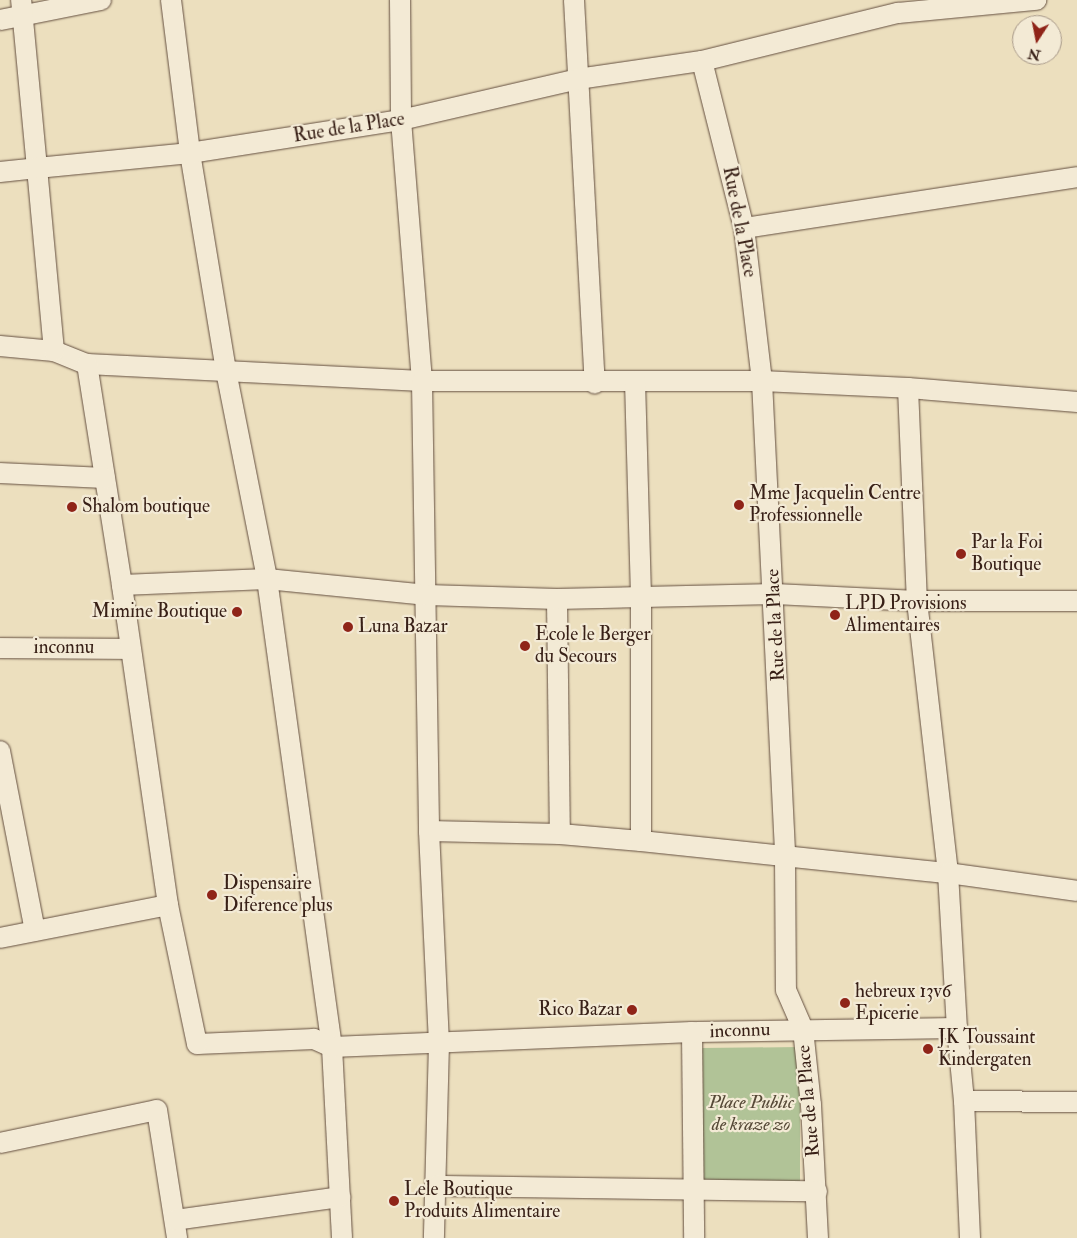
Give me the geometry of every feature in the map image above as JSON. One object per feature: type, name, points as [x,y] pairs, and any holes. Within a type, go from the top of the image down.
[{"type":"street","points":[[0,20],[21,8],[100,0]]},
{"type":"street","points":[[171,0],[190,153],[226,371],[267,579],[332,1047],[342,1238]]},
{"type":"street","points":[[400,0],[401,120],[422,381],[428,831],[438,1043],[434,1238]]},
{"type":"street","points":[[574,0],[595,383]]},
{"type":"street","points":[[702,61],[898,13],[1036,0]]},
{"type":"street","points":[[21,8],[38,168],[54,351]]},
{"type":"street","name":"Rue de la Place","points":[[0,172],[190,153],[401,120],[578,79],[702,61],[744,228],[762,381],[775,594],[786,857],[786,990],[803,1029],[817,1191],[818,1238]]},
{"type":"street","points":[[744,228],[1077,177]]},
{"type":"street","points":[[0,346],[54,351],[87,364],[422,381],[595,383],[635,381],[762,381],[908,388],[1077,402]]},
{"type":"street","points":[[0,938],[168,905],[128,649],[122,585],[87,364]]},
{"type":"street","points":[[635,381],[641,598],[641,841]]},
{"type":"street","points":[[908,388],[918,601],[948,873],[957,1028],[964,1102],[970,1238]]},
{"type":"street","points":[[0,473],[105,478]]},
{"type":"street","points":[[122,585],[267,579],[426,595],[557,599],[775,594],[918,601],[1077,602]]},
{"type":"street","points":[[557,599],[560,834]]},
{"type":"street","name":"inconnu","points":[[0,648],[128,649]]},
{"type":"street","points":[[0,751],[35,931]]},
{"type":"street","points":[[428,831],[560,834],[641,841],[948,873],[1077,891]]},
{"type":"street","name":"inconnu","points":[[168,905],[197,1044],[314,1039],[332,1047],[692,1032],[803,1029],[822,1032],[957,1028]]},
{"type":"street","points":[[692,1032],[694,1238]]},
{"type":"street","points":[[964,1102],[1077,1102]]},
{"type":"street","points":[[0,1143],[157,1110],[176,1229],[340,1197]]},
{"type":"street","points":[[436,1186],[817,1191]]},
{"type":"green space","name":"Place Public de kraze zo","points":[[800,1047],[800,1183],[703,1180],[702,1048]]},
{"type":"place","name":"Mme Jacquelin Centre Professionnelle","points":[[739,505]]},
{"type":"place","name":"Shalom boutique","points":[[72,507]]},
{"type":"place","name":"Par la Foi Boutique","points":[[961,554]]},
{"type":"place","name":"Mimine Boutique","points":[[237,612]]},
{"type":"place","name":"LPD Provisions Alimentaires","points":[[835,615]]},
{"type":"place","name":"Luna Bazar","points":[[348,627]]},
{"type":"place","name":"Ecole le Berger du Secours","points":[[525,646]]},
{"type":"place","name":"Dispensaire Diference plus","points":[[212,895]]},
{"type":"place","name":"hebreux 13v6 Epicerie","points":[[845,1003]]},
{"type":"place","name":"Rico Bazar","points":[[632,1010]]},
{"type":"place","name":"JK Toussaint Kindergaten","points":[[928,1049]]},
{"type":"place","name":"Lele Boutique Produits Alimentaire","points":[[394,1201]]}]
